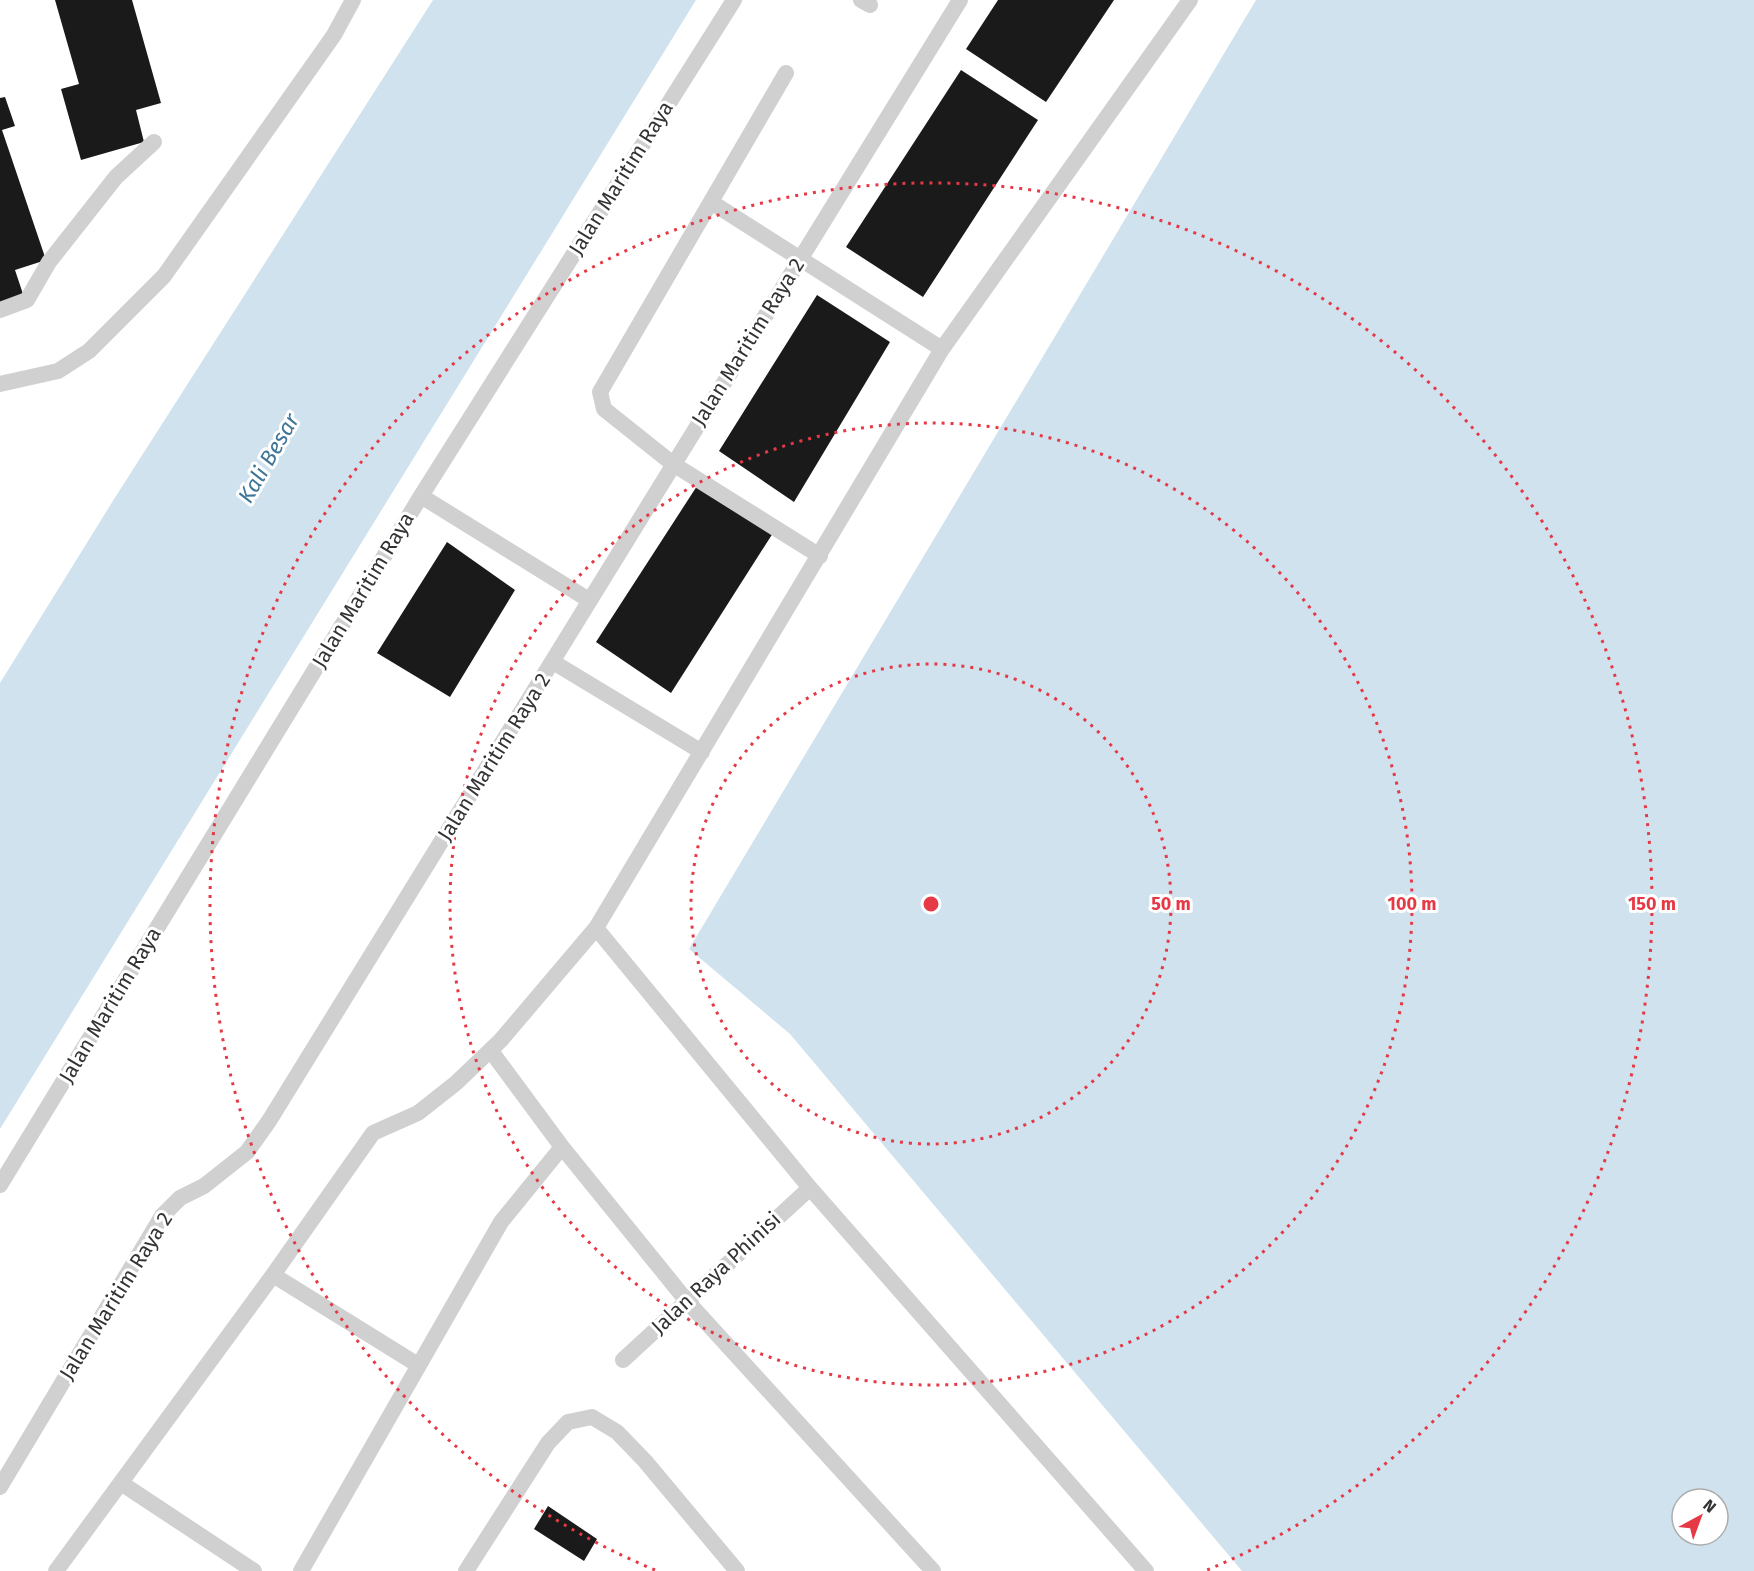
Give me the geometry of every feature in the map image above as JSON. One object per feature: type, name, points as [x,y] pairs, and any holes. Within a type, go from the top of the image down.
[{"type":"lane","points":[[0,384],[58,371],[89,351],[164,276],[333,35],[353,0]]},
{"type":"lane","name":"Jalan Maritim Raya","points":[[0,1185],[421,496],[734,0]]},
{"type":"lane","name":"Jalan Maritim Raya 2","points":[[0,1486],[162,1216],[180,1198],[204,1186],[247,1152],[269,1121],[960,0]]},
{"type":"lane","points":[[56,1571],[273,1275],[373,1133],[418,1113],[456,1083],[490,1051],[596,928],[942,349],[1190,0]]},
{"type":"lane","points":[[786,73],[600,392],[604,409],[673,464],[820,556]]},
{"type":"lane","points":[[0,310],[27,300],[49,262],[116,177],[154,142]]},
{"type":"lane","points":[[711,202],[942,349]]},
{"type":"lane","points":[[421,496],[589,600]]},
{"type":"lane","points":[[552,662],[702,752]]},
{"type":"lane","points":[[596,928],[810,1188],[1146,1571]]},
{"type":"lane","points":[[490,1051],[562,1147],[686,1300],[933,1571]]},
{"type":"lane","points":[[301,1571],[501,1222],[562,1147]]},
{"type":"lane","name":"Jalan Raya Phinisi","points":[[623,1359],[810,1188]]},
{"type":"lane","points":[[273,1275],[418,1365]]},
{"type":"lane","points":[[466,1571],[548,1443],[568,1422],[592,1417],[616,1432],[645,1461],[737,1571]]},
{"type":"lane","points":[[121,1483],[254,1571]]},
{"type":"water","name":"Kali Besar","points":[[433,0],[696,0],[0,1129],[0,683],[116,496]]},
{"type":"water","points":[[1256,0],[1754,0],[1754,1571],[1242,1571],[790,1034],[689,949]]},
{"type":"building","points":[[55,0],[132,0],[161,103],[136,110],[144,142],[81,160],[61,89],[79,84]]},
{"type":"building","points":[[998,0],[1114,0],[1046,102],[966,49]]},
{"type":"building","points":[[961,70],[1038,120],[923,297],[846,247]]},
{"type":"building","points":[[5,97],[15,126],[2,130],[46,260],[15,270],[24,297],[0,304],[0,98]]},
{"type":"building","points":[[817,295],[890,342],[794,502],[719,451]]},
{"type":"building","points":[[697,486],[773,533],[671,693],[596,642]]},
{"type":"building","points":[[447,542],[515,590],[450,697],[377,653]]},
{"type":"building","points":[[548,1506],[597,1539],[584,1561],[534,1529]]}]
